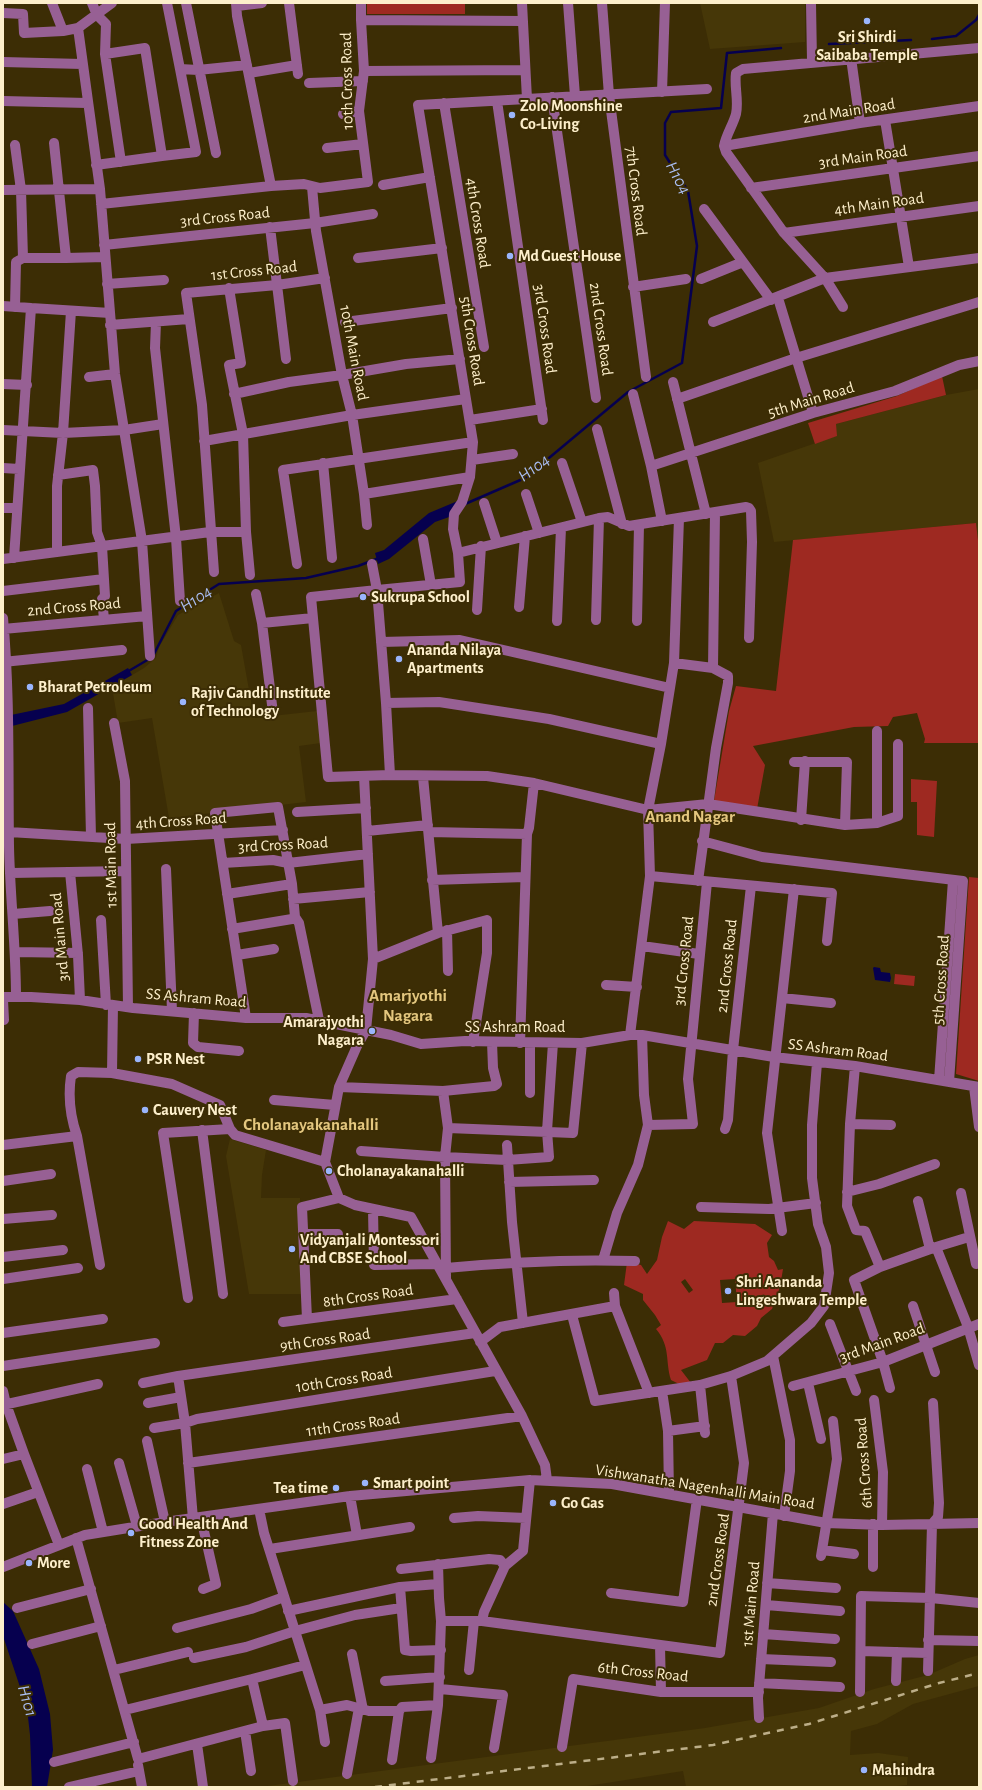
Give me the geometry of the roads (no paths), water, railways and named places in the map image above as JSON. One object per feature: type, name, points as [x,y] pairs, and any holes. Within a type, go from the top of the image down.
[{"type":"street","points":[[52,3],[63,32]]},
{"type":"street","points":[[92,3],[98,15],[106,24],[105,54],[121,162]]},
{"type":"street","points":[[3,13],[23,14],[24,33],[63,32],[78,28],[98,15],[112,3]]},
{"type":"street","points":[[96,165],[196,152],[167,3]]},
{"type":"street","points":[[186,3],[198,70],[216,153]]},
{"type":"street","points":[[262,3],[237,4],[271,186]]},
{"type":"street","points":[[180,69],[297,70],[289,3]]},
{"type":"street","name":"10th Cross Road","points":[[312,187],[320,188],[368,182],[359,111],[363,76],[361,20],[362,3]]},
{"type":"street","points":[[522,3],[527,99]]},
{"type":"street","points":[[568,3],[575,96]]},
{"type":"street","name":"7th Cross Road","points":[[602,3],[609,95],[639,334],[646,377]]},
{"type":"street","points":[[662,92],[665,3]]},
{"type":"street","points":[[811,3],[812,61]]},
{"type":"street","points":[[361,20],[523,21]]},
{"type":"street","points":[[78,28],[87,103],[100,189],[104,257],[115,374],[142,541],[150,656]]},
{"type":"street","points":[[105,54],[144,48],[162,156]]},
{"type":"street","points":[[843,307],[826,278],[784,233],[726,152],[724,146],[736,114],[736,73],[743,69],[812,61],[979,48]]},
{"type":"street","points":[[851,58],[860,123]]},
{"type":"street","points":[[3,62],[82,64]]},
{"type":"street","points":[[309,83],[363,76],[525,70]]},
{"type":"street","points":[[444,103],[707,89]]},
{"type":"street","name":"2nd Cross Road","points":[[552,98],[596,398]]},
{"type":"street","points":[[3,101],[87,103]]},
{"type":"street","name":"3rd Cross Road","points":[[470,420],[495,416],[542,414],[497,101]]},
{"type":"street","name":"5th Cross Road","points":[[444,103],[418,105],[474,442],[470,477],[459,506],[454,514],[453,529],[458,553]]},
{"type":"street","name":"4th Cross Road","points":[[444,103],[484,347]]},
{"type":"street","name":"2nd Main Road","points":[[724,146],[860,123],[979,106]]},
{"type":"street","points":[[343,114],[359,111]]},
{"type":"street","points":[[884,120],[909,267]]},
{"type":"street","points":[[54,143],[66,258]]},
{"type":"street","points":[[328,148],[363,144]]},
{"type":"street","points":[[15,145],[21,190],[22,258]]},
{"type":"street","name":"3rd Main Road","points":[[751,188],[979,156]]},
{"type":"street","points":[[383,185],[430,177]]},
{"type":"street","points":[[100,204],[271,186],[304,184],[312,187]]},
{"type":"street","name":"10th Main Road","points":[[312,187],[315,223],[342,375],[352,415],[359,458],[367,525]]},
{"type":"street","points":[[3,190],[59,191],[100,189]]},
{"type":"street","name":"4th Main Road","points":[[784,233],[979,206]]},
{"type":"street","points":[[704,209],[743,262],[775,299],[796,358],[813,413]]},
{"type":"street","name":"3rd Cross Road","points":[[104,246],[315,223],[373,214]]},
{"type":"street","points":[[270,228],[286,359]]},
{"type":"street","points":[[358,258],[442,248]]},
{"type":"street","points":[[15,307],[16,262],[18,259],[104,257]]},
{"type":"street","points":[[713,322],[826,278],[979,258]]},
{"type":"street","points":[[701,279],[743,262]]},
{"type":"street","name":"1st Cross Road","points":[[189,319],[186,293],[229,288],[277,285],[325,278]]},
{"type":"street","points":[[633,287],[686,279]]},
{"type":"street","points":[[107,284],[164,280]]},
{"type":"street","points":[[229,288],[241,362],[228,365],[243,434],[246,532],[250,575]]},
{"type":"street","points":[[677,399],[796,358],[979,302]]},
{"type":"street","points":[[3,306],[110,313]]},
{"type":"street","points":[[14,558],[19,469],[24,431],[31,308]]},
{"type":"street","points":[[345,322],[452,308]]},
{"type":"street","points":[[57,552],[58,475],[71,311]]},
{"type":"street","points":[[110,324],[189,319],[202,405],[214,572]]},
{"type":"street","points":[[156,322],[156,348],[176,538],[180,601]]},
{"type":"street","points":[[234,394],[288,382],[342,375],[406,364],[460,359]]},
{"type":"street","name":"5th Main Road","points":[[651,466],[813,413],[896,391],[959,365],[979,361]]},
{"type":"street","points":[[89,377],[115,374]]},
{"type":"street","points":[[673,382],[710,513],[713,668],[674,663]]},
{"type":"street","points":[[3,384],[26,385]]},
{"type":"street","points":[[633,394],[651,466],[662,521]]},
{"type":"street","points":[[204,441],[352,415],[466,399]]},
{"type":"street","points":[[3,430],[62,433],[124,430],[163,424]]},
{"type":"street","points":[[597,429],[622,524]]},
{"type":"street","points":[[297,564],[283,470],[474,442]]},
{"type":"street","points":[[472,460],[513,454]]},
{"type":"street","points":[[562,463],[582,522]]},
{"type":"street","points":[[324,464],[332,558]]},
{"type":"street","points":[[3,468],[19,469]]},
{"type":"street","points":[[58,475],[93,470],[97,532],[102,546],[105,596],[102,599],[104,619]]},
{"type":"street","points":[[364,494],[470,477]]},
{"type":"street","points":[[526,494],[539,533]]},
{"type":"street","points":[[484,503],[497,543]]},
{"type":"street","points":[[749,638],[752,542],[751,511],[750,508],[746,507],[629,526],[608,517],[599,518],[481,546],[458,553],[460,582],[311,597],[328,777],[390,775],[423,777],[487,776],[534,783],[648,810],[708,804],[801,820],[845,825],[878,823],[898,816],[898,744]]},
{"type":"street","points":[[3,508],[17,508]]},
{"type":"street","points":[[596,620],[599,518]]},
{"type":"street","points":[[630,1035],[650,876],[648,810],[661,744],[674,663],[679,518]]},
{"type":"street","points":[[637,621],[639,525]]},
{"type":"street","points":[[558,621],[561,528]]},
{"type":"street","points":[[3,560],[102,546],[176,538],[210,532],[246,532]]},
{"type":"street","points":[[519,607],[525,536]]},
{"type":"street","points":[[423,540],[431,585]]},
{"type":"street","points":[[477,610],[481,546]]},
{"type":"street","points":[[372,564],[377,590],[390,775]]},
{"type":"street","points":[[3,591],[104,579]]},
{"type":"street","points":[[256,594],[262,623],[273,713]]},
{"type":"street","name":"2nd Cross Road","points":[[4,629],[147,616]]},
{"type":"street","points":[[3,618],[7,827],[16,952],[16,998]]},
{"type":"street","points":[[262,623],[313,618]]},
{"type":"street","points":[[381,642],[460,640],[670,688]]},
{"type":"street","points":[[4,662],[122,650]]},
{"type":"street","name":"3rd Cross Road","points":[[648,1125],[693,1124],[688,1079],[699,954],[702,841],[716,748],[728,683],[728,676],[713,668]]},
{"type":"street","points":[[386,703],[439,702],[549,720],[661,744]]},
{"type":"street","points":[[88,708],[91,837]]},
{"type":"street","name":"1st Main Road","points":[[114,723],[125,781],[128,1007]]},
{"type":"street","points":[[877,731],[878,823]]},
{"type":"street","points":[[801,820],[805,761]]},
{"type":"street","points":[[794,762],[847,762],[845,825]]},
{"type":"street","points":[[338,1198],[325,1162],[339,1087],[357,1046],[366,1030],[373,959],[364,776]]},
{"type":"street","points":[[423,777],[432,880],[448,971]]},
{"type":"street","points":[[530,1093],[525,1043],[525,877],[526,834],[529,828],[534,783]]},
{"type":"street","points":[[246,1018],[215,813],[278,807],[292,884],[295,917],[299,923],[319,1020]]},
{"type":"street","points":[[297,812],[366,808]]},
{"type":"street","name":"4th Cross Road","points":[[7,827],[91,837],[126,839],[283,830]]},
{"type":"street","points":[[367,831],[428,829],[526,834]]},
{"type":"street","name":"5th Cross Road","points":[[702,841],[762,857],[958,880],[944,1080]]},
{"type":"street","name":"3rd Cross Road","points":[[223,863],[273,860],[288,863],[368,854]]},
{"type":"street","points":[[166,869],[172,1011]]},
{"type":"street","points":[[11,873],[126,871]]},
{"type":"street","name":"3rd Main Road","points":[[70,872],[78,953],[80,1000]]},
{"type":"street","points":[[650,876],[832,893],[828,941]]},
{"type":"street","points":[[432,880],[525,877]]},
{"type":"street","points":[[227,894],[292,884]]},
{"type":"street","name":"2nd Cross Road","points":[[725,1129],[728,1120],[733,1050],[751,886]]},
{"type":"street","points":[[782,1231],[767,1132],[774,1057],[794,889]]},
{"type":"street","points":[[293,899],[370,892]]},
{"type":"street","points":[[13,914],[50,911]]},
{"type":"street","points":[[232,929],[292,919],[295,917]]},
{"type":"street","points":[[101,920],[110,1005],[112,1074]]},
{"type":"street","points":[[373,959],[442,931],[487,920],[487,953],[473,1042]]},
{"type":"street","points":[[642,946],[699,954]]},
{"type":"street","points":[[236,955],[274,949]]},
{"type":"street","points":[[16,952],[78,953]]},
{"type":"street","points":[[606,985],[637,987]]},
{"type":"street","points":[[782,998],[831,1003]]},
{"type":"street","points":[[3,999],[4,1020]]},
{"type":"street","name":"SS Ashram Road","points":[[3,999],[80,1000],[128,1007],[246,1018],[306,1018],[366,1030],[421,1044],[473,1042],[582,1043],[630,1035],[642,1035],[774,1057],[817,1063],[855,1066],[944,1080],[976,1087]]},
{"type":"street","points":[[194,1013],[193,1043],[198,1047],[239,1051]]},
{"type":"street","points":[[603,1260],[617,1213],[638,1165],[648,1125],[644,1095],[642,1035]]},
{"type":"street","points":[[339,1087],[443,1091],[496,1085],[497,1082],[493,1068],[492,1042]]},
{"type":"street","points":[[361,1151],[507,1160],[549,1157],[547,1131],[554,1043]]},
{"type":"street","points":[[448,1128],[573,1133],[582,1043]]},
{"type":"street","points":[[572,1315],[595,1401],[700,1385],[731,1376],[767,1361],[812,1323],[824,1306],[829,1273],[826,1246],[818,1224],[812,1178],[812,1125],[817,1063]]},
{"type":"street","points":[[855,1066],[850,1124],[847,1206],[856,1230],[865,1231],[880,1267]]},
{"type":"street","points":[[100,1265],[77,1136],[71,1112],[69,1088],[71,1076],[78,1072],[112,1074],[172,1084],[220,1105],[230,1129],[235,1135],[325,1162]]},
{"type":"street","points":[[976,1087],[979,1127]]},
{"type":"street","points":[[441,1266],[445,1157],[448,1128],[443,1091]]},
{"type":"street","points":[[274,1100],[335,1105]]},
{"type":"street","points":[[850,1124],[891,1125]]},
{"type":"street","points":[[188,1298],[163,1133],[230,1129]]},
{"type":"street","points":[[202,1130],[223,1294]]},
{"type":"street","points":[[3,1145],[77,1136]]},
{"type":"street","points":[[507,1145],[516,1262],[524,1323]]},
{"type":"street","points":[[847,1192],[879,1184],[935,1164]]},
{"type":"street","points":[[3,1181],[51,1174]]},
{"type":"street","points":[[509,1182],[594,1180]]},
{"type":"street","points":[[961,1193],[969,1237],[976,1264],[979,1263]]},
{"type":"street","points":[[307,1319],[302,1207],[338,1198],[355,1205],[411,1217],[441,1266],[446,1280],[456,1299],[478,1337],[495,1371],[522,1416],[545,1465],[547,1480]]},
{"type":"street","points":[[918,1201],[933,1248],[968,1327],[979,1365]]},
{"type":"street","points":[[701,1207],[769,1209],[816,1203]]},
{"type":"street","points":[[373,1209],[374,1265],[441,1266],[516,1262],[603,1260],[634,1261]]},
{"type":"street","points":[[3,1219],[52,1215]]},
{"type":"street","points":[[303,1234],[338,1234]]},
{"type":"street","points":[[890,1388],[884,1362],[854,1282],[856,1278],[880,1267],[969,1237]]},
{"type":"street","points":[[3,1257],[63,1250]]},
{"type":"street","points":[[3,1279],[78,1268]]},
{"type":"street","points":[[614,1293],[615,1306],[649,1393]]},
{"type":"street","name":"8th Cross Road","points":[[283,1322],[456,1299]]},
{"type":"street","points":[[478,1337],[500,1327],[615,1306]]},
{"type":"street","points":[[913,1306],[927,1344],[935,1372]]},
{"type":"street","points":[[3,1333],[103,1319]]},
{"type":"street","points":[[830,1324],[850,1372],[856,1391]]},
{"type":"street","name":"3rd Main Road","points":[[793,1386],[884,1362],[968,1327],[979,1324]]},
{"type":"street","name":"9th Cross Road","points":[[143,1383],[178,1376],[478,1337]]},
{"type":"street","points":[[3,1366],[155,1343]]},
{"type":"street","points":[[773,1356],[790,1440],[790,1471],[784,1516]]},
{"type":"street","name":"10th Cross Road","points":[[154,1428],[197,1419],[495,1371]]},
{"type":"street","points":[[178,1376],[186,1422],[188,1463],[197,1519],[216,1584],[203,1589]]},
{"type":"street","name":"2nd Cross Road","points":[[660,1645],[720,1653],[740,1507],[744,1463],[731,1376]]},
{"type":"street","points":[[808,1383],[821,1439]]},
{"type":"street","points":[[4,1405],[98,1384]]},
{"type":"street","points":[[668,1431],[705,1430],[700,1385]]},
{"type":"street","points":[[3,1391],[4,1405],[60,1545]]},
{"type":"street","points":[[662,1391],[668,1431],[669,1494]]},
{"type":"street","points":[[148,1402],[181,1397]]},
{"type":"street","name":"6th Cross Road","points":[[873,1567],[883,1472],[874,1400]]},
{"type":"street","points":[[928,1671],[932,1524],[938,1517],[939,1503],[933,1403]]},
{"type":"street","name":"11th Cross Road","points":[[188,1463],[522,1416]]},
{"type":"street","points":[[833,1421],[837,1459],[821,1553],[854,1554]]},
{"type":"street","points":[[147,1441],[165,1522]]},
{"type":"street","points":[[3,1459],[24,1454]]},
{"type":"street","points":[[119,1463],[137,1526]]},
{"type":"street","points":[[86,1469],[103,1532]]},
{"type":"street","points":[[469,1670],[478,1621],[484,1612],[505,1566],[523,1551],[530,1480]]},
{"type":"street","name":"Vishwanatha Nagenhalli Main Road","points":[[3,1567],[85,1535],[137,1526],[197,1519],[350,1496],[437,1487],[530,1480],[612,1484],[826,1523],[979,1523]]},
{"type":"street","points":[[3,1504],[38,1492]]},
{"type":"street","points":[[350,1496],[357,1535]]},
{"type":"street","points":[[611,1593],[683,1602],[697,1500]]},
{"type":"street","points":[[258,1509],[294,1631],[320,1710],[325,1742]]},
{"type":"street","name":"1st Main Road","points":[[759,1718],[761,1659],[773,1513]]},
{"type":"street","points":[[454,1518],[478,1516],[526,1518]]},
{"type":"street","points":[[270,1549],[410,1527]]},
{"type":"street","points":[[76,1538],[134,1742],[142,1787]]},
{"type":"street","points":[[401,1569],[488,1559],[500,1560],[505,1566]]},
{"type":"street","points":[[431,1758],[440,1689],[441,1622],[438,1564]]},
{"type":"street","points":[[767,1583],[836,1588]]},
{"type":"street","points":[[288,1611],[400,1587],[438,1584]]},
{"type":"street","points":[[400,1587],[405,1650],[440,1650]]},
{"type":"street","points":[[17,1608],[91,1589]]},
{"type":"street","points":[[860,1692],[861,1596],[931,1598],[979,1603]]},
{"type":"street","points":[[177,1628],[251,1609],[284,1597]]},
{"type":"street","points":[[766,1605],[840,1611]]},
{"type":"street","points":[[114,1670],[191,1655],[246,1647],[294,1631],[355,1615],[401,1608]]},
{"type":"street","points":[[441,1622],[478,1621],[660,1645],[661,1692]]},
{"type":"street","points":[[32,1644],[101,1626]]},
{"type":"street","points":[[763,1634],[835,1639]]},
{"type":"street","points":[[928,1640],[979,1641]]},
{"type":"street","points":[[861,1651],[928,1652]]},
{"type":"street","points":[[896,1681],[897,1652]]},
{"type":"street","points":[[347,1774],[361,1709],[352,1654]]},
{"type":"street","points":[[761,1659],[831,1662]]},
{"type":"street","points":[[125,1710],[306,1665]]},
{"type":"street","points":[[385,1681],[440,1677]]},
{"type":"street","points":[[252,1679],[263,1726]]},
{"type":"street","name":"6th Cross Road","points":[[562,1746],[573,1679],[661,1692],[759,1691]]},
{"type":"street","points":[[759,1691],[840,1687]]},
{"type":"street","points":[[440,1689],[503,1696],[494,1748]]},
{"type":"street","points":[[320,1710],[347,1705],[369,1712],[399,1711]]},
{"type":"street","points":[[392,1760],[399,1711],[402,1707],[438,1705]]},
{"type":"street","points":[[138,1760],[263,1726],[285,1723],[293,1781]]},
{"type":"street","points":[[245,1731],[250,1771]]},
{"type":"street","points":[[54,1762],[134,1742]]},
{"type":"street","points":[[197,1744],[204,1787]]},
{"type":"street","points":[[69,1787],[139,1771]]},
{"type":"water","points":[[460,500],[452,516],[435,522],[389,559],[378,564],[375,553],[384,550],[429,513]]},
{"type":"water","points":[[128,668],[132,675],[67,712],[12,726],[11,715],[64,704]]},
{"type":"water","points":[[874,967],[880,968],[881,972],[890,973],[890,982],[875,980]]},
{"type":"water","name":"H101","points":[[3,1602],[13,1611],[39,1669],[50,1714],[53,1750],[47,1787],[32,1787],[30,1735],[27,1708],[3,1636]]},
{"type":"waterway","name":"H104","points":[[932,39],[956,36],[976,20],[979,15]]},
{"type":"waterway","name":"H104","points":[[829,44],[911,40]]},
{"type":"waterway","name":"H104","points":[[465,504],[525,478],[628,392],[682,363],[697,246],[688,191],[665,155],[665,123],[671,112],[721,108],[727,53],[781,48]]},
{"type":"waterway","name":"H104","points":[[153,656],[176,611],[219,584],[306,578],[358,566],[379,558]]},
{"type":"waterway","name":"H104","points":[[127,672],[149,659]]},
{"type":"railway","points":[[375,1787],[713,1745],[809,1724],[939,1683],[979,1673]]},
{"type":"place","name":"Sri Shirdi Saibaba Temple","points":[[867,21]]},
{"type":"place","name":"Zolo Moonshine Co-Living","points":[[512,115]]},
{"type":"place","name":"Md Guest House","points":[[510,256]]},
{"type":"place","name":"Sukrupa School","points":[[363,597]]},
{"type":"place","name":"Ananda Nilaya Apartments","points":[[399,659]]},
{"type":"place","name":"Bharat Petroleum","points":[[30,687]]},
{"type":"place","name":"Rajiv Gandhi Institute of Technology","points":[[183,702]]},
{"type":"place","name":"Amarajyothi Nagara","points":[[372,1031]]},
{"type":"place","name":"PSR Nest","points":[[138,1059]]},
{"type":"place","name":"Cauvery Nest","points":[[145,1110]]},
{"type":"place","name":"Cholanayakanahalli","points":[[329,1171]]},
{"type":"place","name":"Vidyanjali Montessori And CBSE School","points":[[292,1249]]},
{"type":"place","name":"Shri Aananda Lingeshwara Temple","points":[[728,1291]]},
{"type":"place","name":"Smart point","points":[[365,1483]]},
{"type":"place","name":"Tea time","points":[[336,1488]]},
{"type":"place","name":"Go Gas","points":[[553,1503]]},
{"type":"place","name":"Good Health And Fitness Zone","points":[[131,1533]]},
{"type":"place","name":"More","points":[[29,1563]]},
{"type":"place","name":"Mahindra","points":[[864,1770]]},
{"type":"district","name":"Anand Nagar","points":[[690,817]]},
{"type":"district","name":"Amarjyothi Nagara","points":[[408,1006]]},
{"type":"district","name":"Cholanayakanahalli","points":[[311,1125]]}]
